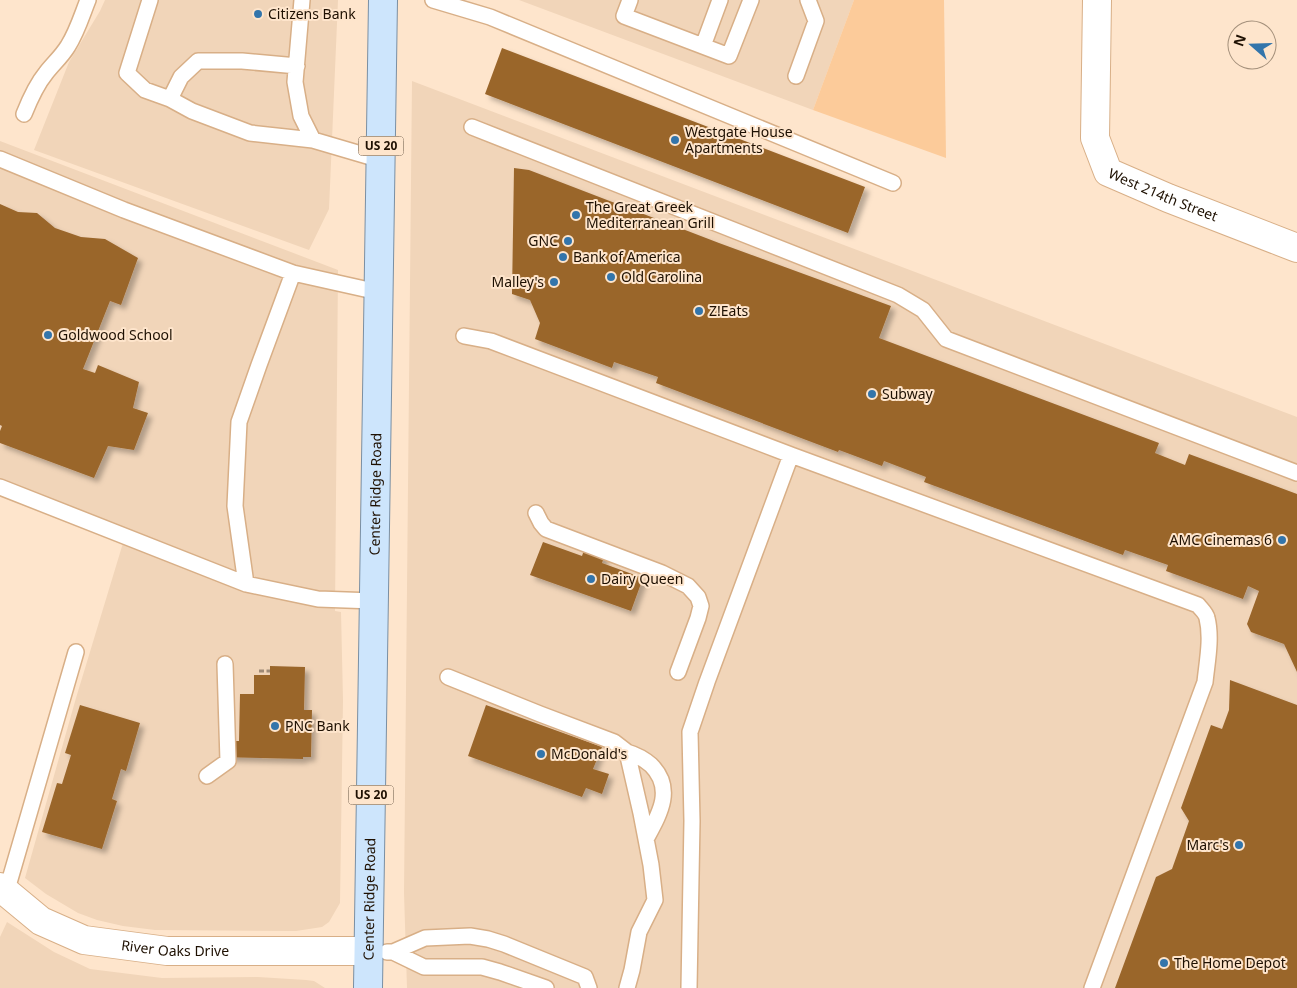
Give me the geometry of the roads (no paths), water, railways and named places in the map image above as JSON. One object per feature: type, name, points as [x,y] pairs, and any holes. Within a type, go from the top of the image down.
[{"type":"main road","name":"Center Ridge Road","points":[[368,988],[381,951],[374,601],[383,0]]},
{"type":"street","name":"West 214th Street","points":[[1097,0],[1095,138],[1108,172],[1168,198],[1297,248]]},
{"type":"street","name":"River Oaks Drive","points":[[3,890],[41,921],[84,940],[167,951],[381,951]]},
{"type":"lane","points":[[24,114],[32,95],[44,75],[73,38],[88,0]]},
{"type":"lane","points":[[150,0],[127,73],[145,90],[170,99],[192,111],[250,133],[313,140],[380,160]]},
{"type":"lane","points":[[302,0],[295,82],[301,116],[313,140]]},
{"type":"lane","points":[[433,0],[490,17],[893,183]]},
{"type":"lane","points":[[630,0],[624,16],[729,56],[751,0]]},
{"type":"lane","points":[[703,46],[720,0]]},
{"type":"lane","points":[[796,76],[816,21],[808,0]]},
{"type":"lane","points":[[170,99],[182,77],[198,61],[242,61],[297,66]]},
{"type":"lane","points":[[472,126],[898,295],[923,310],[946,340],[1297,473]]},
{"type":"lane","points":[[0,160],[124,210],[293,273],[378,292]]},
{"type":"lane","points":[[246,584],[235,506],[239,422],[293,273]]},
{"type":"lane","points":[[464,336],[491,341],[791,455],[1198,605],[1207,616],[1208,656],[1205,682],[1092,988]]},
{"type":"lane","points":[[689,988],[692,821],[690,732],[791,455]]},
{"type":"lane","points":[[0,487],[246,584],[318,599],[374,601]]},
{"type":"lane","points":[[536,513],[546,530],[662,573],[688,586],[698,597],[701,606],[698,618],[678,672]]},
{"type":"lane","points":[[3,890],[76,652]]},
{"type":"lane","points":[[207,776],[228,761],[225,664]]},
{"type":"lane","points":[[448,677],[614,742],[628,752],[644,759],[656,770],[661,778],[664,790],[663,803],[646,840]]},
{"type":"lane","points":[[627,988],[639,932],[655,900],[651,865],[628,752]]},
{"type":"lane","points":[[381,951],[426,938],[470,936],[488,939],[585,978],[589,988]]},
{"type":"lane","points":[[381,951],[424,967],[482,967],[546,988]]},
{"type":"place","name":"Citizens Bank","points":[[258,14]]},
{"type":"place","name":"Westgate House Apartments","points":[[675,140]]},
{"type":"place","name":"The Great Greek Mediterranean Grill","points":[[576,215]]},
{"type":"place","name":"GNC","points":[[568,241]]},
{"type":"place","name":"Bank of America","points":[[563,257]]},
{"type":"place","name":"Old Carolina","points":[[611,277]]},
{"type":"place","name":"Malley's","points":[[554,282]]},
{"type":"place","name":"Z!Eats","points":[[699,311]]},
{"type":"place","name":"Goldwood School","points":[[48,335]]},
{"type":"place","name":"Subway","points":[[872,394]]},
{"type":"place","name":"AMC Cinemas 6","points":[[1282,540]]},
{"type":"place","name":"Dairy Queen","points":[[591,579]]},
{"type":"place","name":"PNC Bank","points":[[275,726]]},
{"type":"place","name":"McDonald's","points":[[541,754]]},
{"type":"place","name":"Marc's","points":[[1239,845]]},
{"type":"place","name":"The Home Depot","points":[[1164,963]]}]
